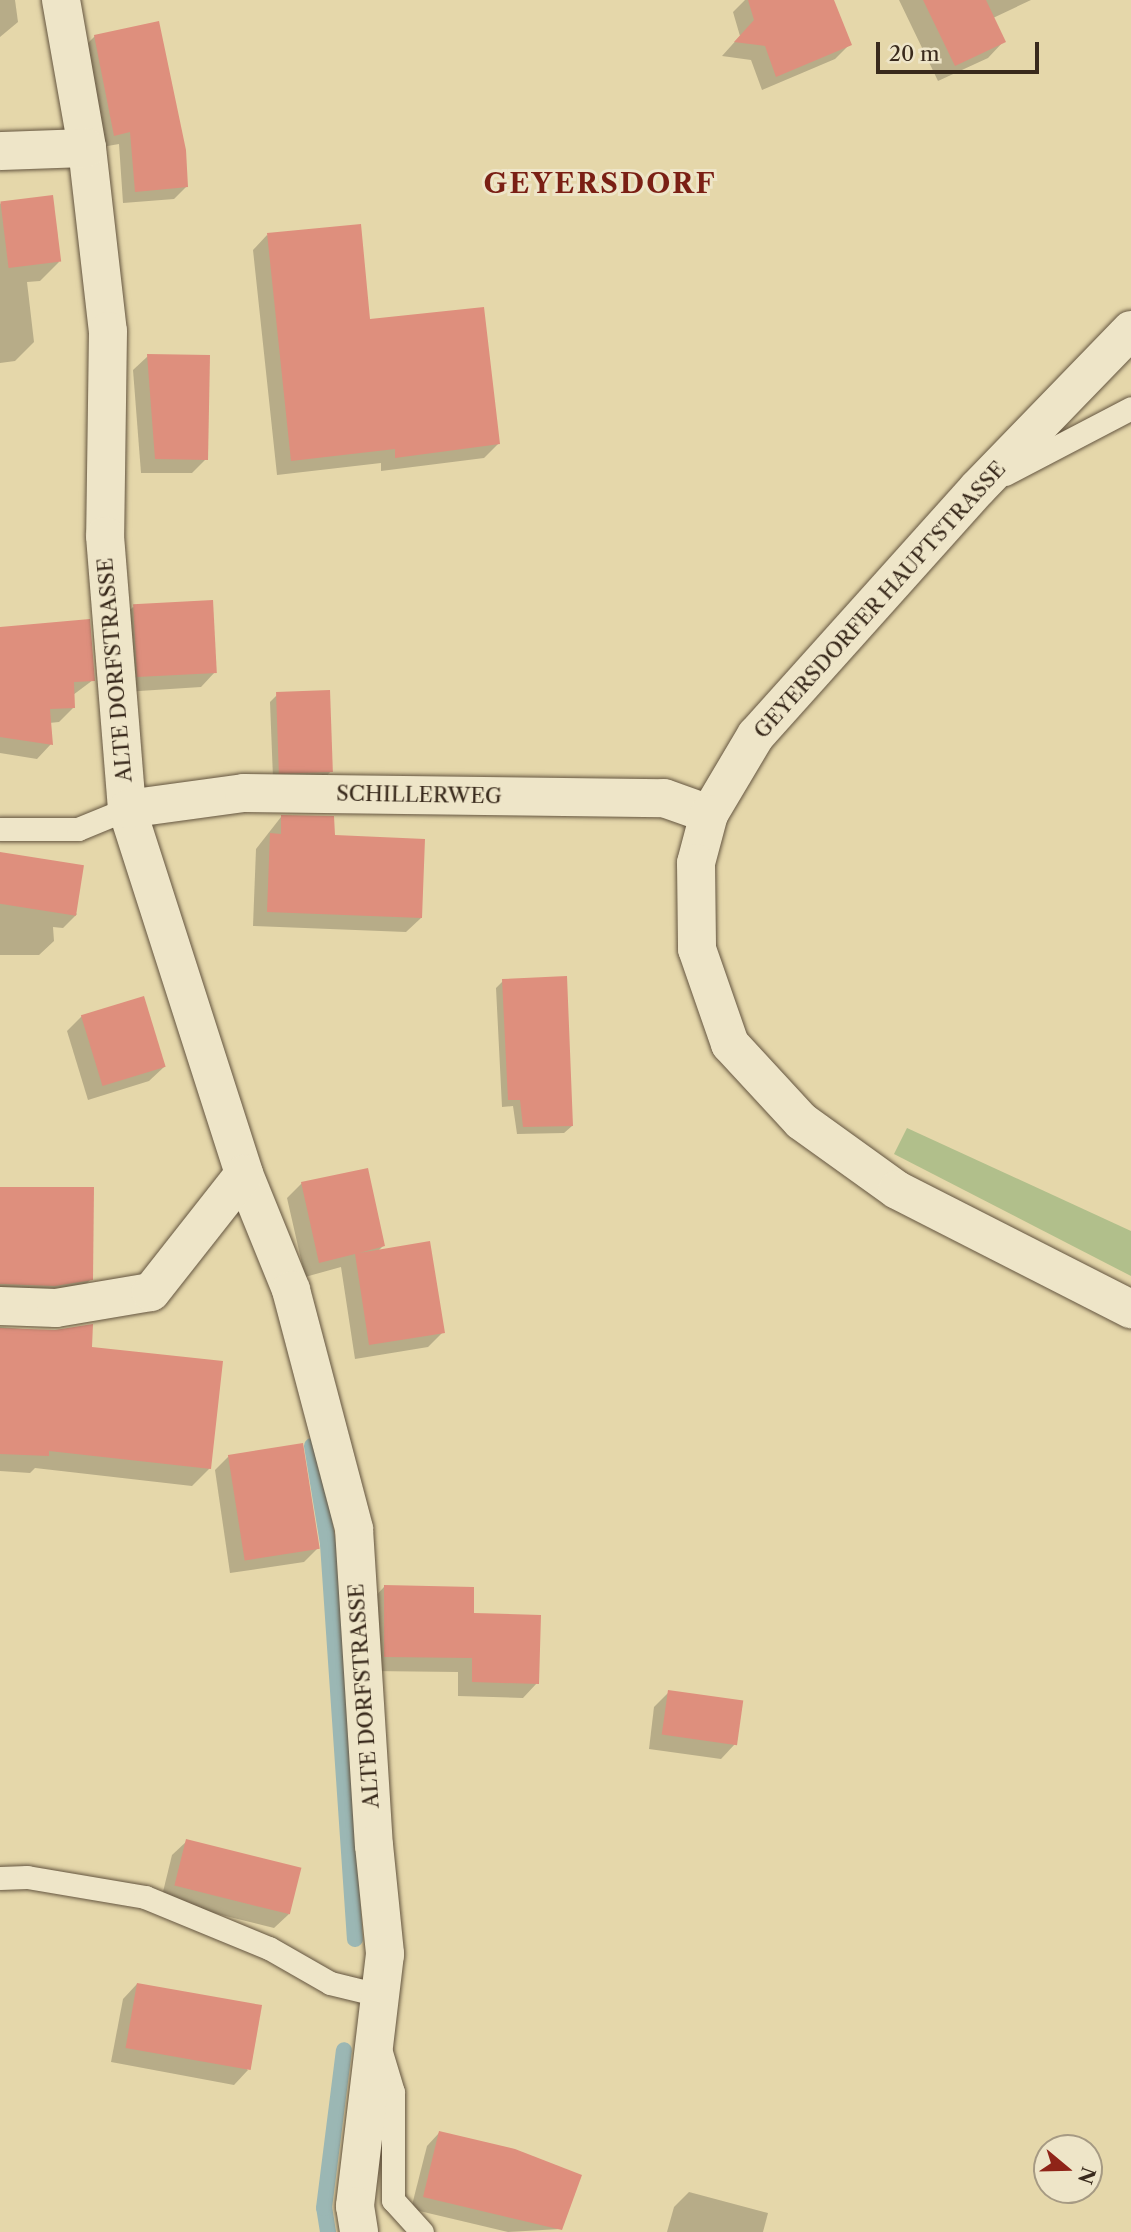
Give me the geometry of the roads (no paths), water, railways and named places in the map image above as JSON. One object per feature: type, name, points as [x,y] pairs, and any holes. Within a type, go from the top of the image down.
[{"type":"street","name":"ALTE DORFSTRASSE","points":[[61,0],[87,148],[108,331],[104,537],[127,809],[244,1174],[291,1290],[354,1529],[374,1845],[385,1954],[376,2011],[355,2206],[359,2232]]},
{"type":"street","points":[[0,151],[87,148]]},
{"type":"street","name":"GEYERSDORFER HAUPTSTRASSE","points":[[1131,330],[977,489],[756,735],[709,814],[696,863],[697,949],[730,1044],[801,1121],[897,1190],[1131,1309]]},
{"type":"street","name":"SCHILLERWEG","points":[[127,809],[257,793],[664,798],[709,814]]},
{"type":"street","points":[[0,1306],[56,1308],[151,1292],[244,1174]]},
{"type":"lane","points":[[977,489],[1131,408]]},
{"type":"lane","points":[[0,830],[78,829],[127,809]]},
{"type":"lane","points":[[0,1878],[27,1877],[145,1897],[269,1948],[376,2011],[393,2092],[393,2200],[422,2232]]},
{"type":"waterway","points":[[312,1446],[328,1544],[355,1939]]},
{"type":"waterway","points":[[328,2232],[324,2208],[344,2050]]},
{"type":"district","name":"GEYERSDORF","points":[[600,183]]}]
